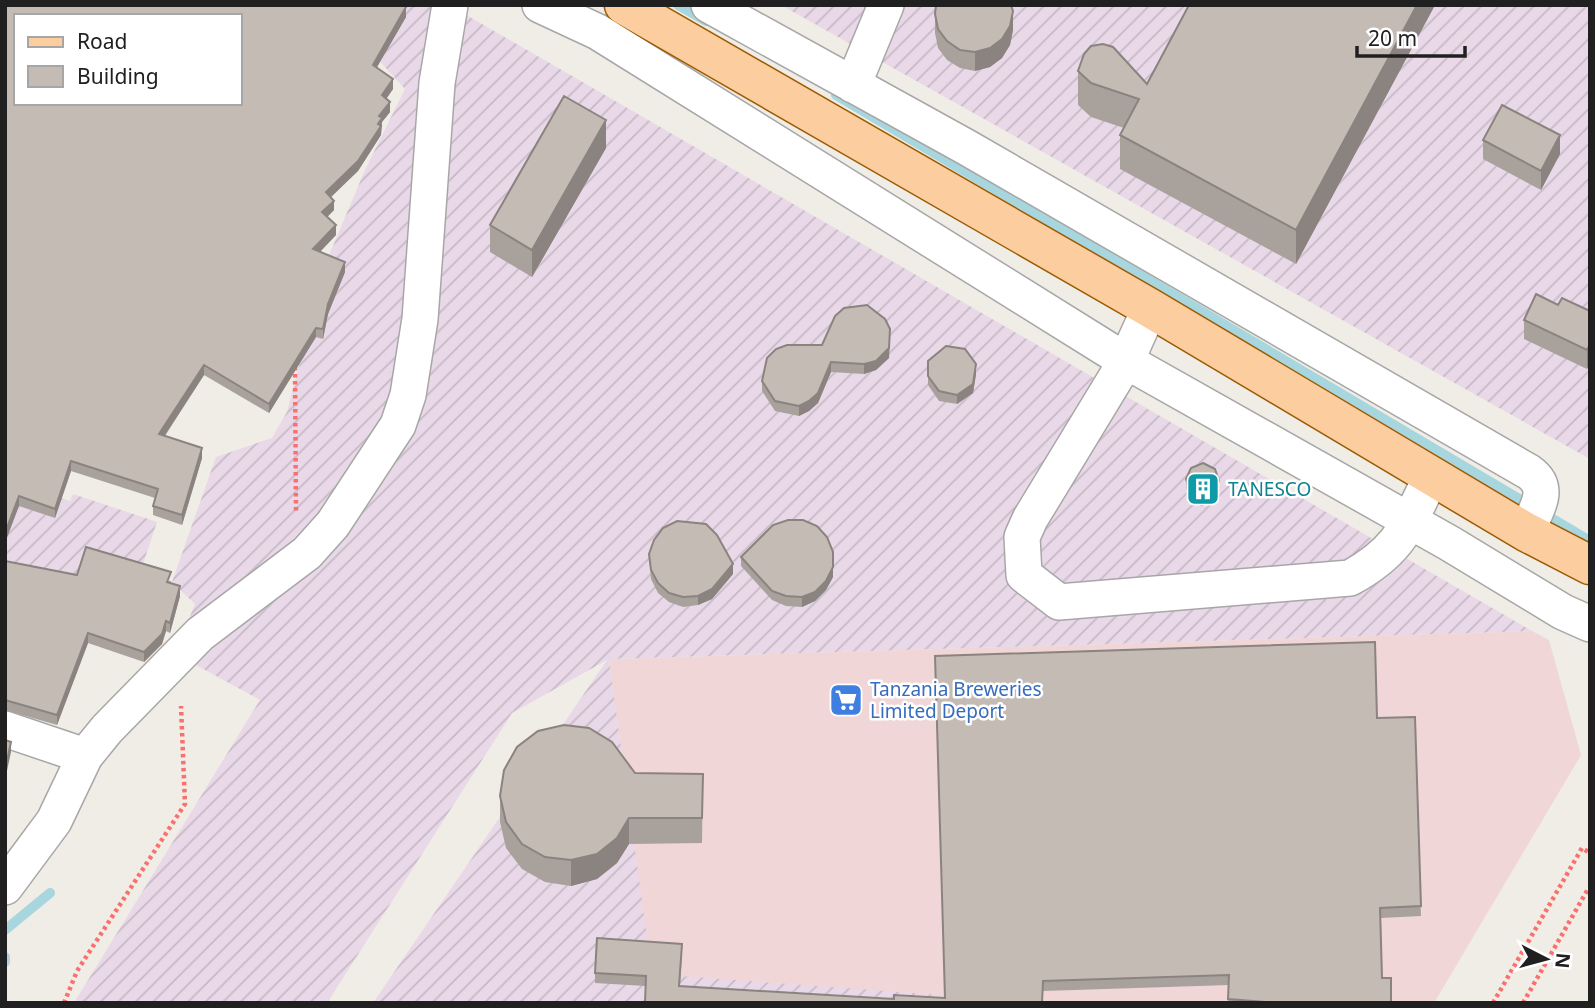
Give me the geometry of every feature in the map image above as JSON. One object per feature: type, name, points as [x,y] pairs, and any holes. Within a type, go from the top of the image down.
[{"type":"main road","points":[[624,5],[1150,308],[1431,477],[1526,532],[1590,565]]},
{"type":"street","points":[[5,887],[54,821],[85,756],[107,729],[200,634],[307,553],[333,524],[398,425],[408,395],[420,319],[437,83],[450,5]]},
{"type":"street","points":[[540,5],[598,32],[1125,361],[1590,624]]},
{"type":"street","points":[[709,5],[1529,472],[1540,482],[1542,497],[1526,532]]},
{"type":"street","points":[[853,85],[886,5]]},
{"type":"street","points":[[1150,308],[1125,361],[1030,519],[1022,537],[1024,575],[1059,602],[1350,578],[1389,553],[1410,523],[1431,477]]},
{"type":"street","points":[[5,729],[85,756]]},
{"type":"path","points":[[295,361],[295,509],[307,553]]},
{"type":"path","points":[[64,1003],[77,971],[185,804],[180,682],[183,652]]},
{"type":"path","points":[[1493,1003],[1581,848],[1590,853]]},
{"type":"path","points":[[1523,1003],[1588,889]]},
{"type":"shaded area","points":[[389,5],[449,5],[1532,631],[609,659],[652,974],[1052,1003],[373,1003],[607,660],[512,713],[327,1003],[74,1003],[260,700],[163,647],[183,634],[195,604],[172,582],[216,457],[272,438],[287,412],[325,265],[365,170],[405,89],[374,55]]},
{"type":"shaded area","points":[[781,5],[1590,5],[1590,459]]},
{"type":"shaded area","points":[[5,479],[70,501],[73,494],[157,522],[128,609],[5,563]]},
{"type":"shaded area","name":"Tanzania Breweries Limited Deport","points":[[1532,631],[1549,640],[1581,755],[1434,1003],[1015,1003],[651,974],[609,659]]},
{"type":"building","points":[[5,5],[406,7],[373,65],[393,79],[382,95],[390,102],[379,116],[382,118],[378,124],[381,126],[358,161],[326,192],[334,201],[322,212],[336,225],[313,249],[345,262],[328,304],[323,329],[316,328],[269,404],[204,365],[159,434],[202,448],[182,515],[153,506],[158,489],[71,461],[55,509],[19,496],[5,533]]},
{"type":"building","points":[[936,5],[1011,5],[1013,11],[1010,26],[1002,39],[990,48],[975,52],[960,50],[947,41],[938,29]]},
{"type":"building","points":[[1189,5],[1417,5],[1296,230],[1120,135],[1139,99],[1091,83],[1078,71],[1084,54],[1091,46],[1103,44],[1113,47],[1147,84]]},
{"type":"building","points":[[564,96],[606,120],[532,250],[490,225]]},
{"type":"building","points":[[1502,105],[1560,135],[1541,171],[1483,140]]},
{"type":"building","points":[[1536,294],[1558,305],[1562,298],[1590,311],[1590,344],[1587,350],[1524,320]]},
{"type":"building","points":[[867,305],[885,319],[890,329],[889,348],[876,361],[864,364],[831,362],[818,393],[799,406],[775,401],[762,381],[767,358],[776,349],[787,345],[822,345],[835,316],[844,308]]},
{"type":"building","points":[[946,346],[965,349],[976,364],[973,384],[957,395],[939,391],[928,376],[928,361]]},
{"type":"building","name":"TANESCO","points":[[1203,463],[1215,469],[1219,481],[1214,492],[1201,497],[1190,491],[1186,479],[1191,468]]},
{"type":"building","points":[[788,520],[803,520],[817,526],[827,537],[833,552],[833,567],[826,581],[815,592],[802,597],[786,596],[772,591],[741,557],[773,525]]},
{"type":"building","points":[[677,521],[706,524],[717,535],[733,564],[712,589],[698,596],[683,597],[669,593],[658,583],[651,570],[649,554],[654,540],[663,528]]},
{"type":"building","points":[[86,547],[171,572],[167,582],[180,586],[170,623],[166,621],[162,634],[144,652],[88,633],[57,715],[5,700],[5,561],[77,575]]},
{"type":"building","points":[[1375,642],[1377,718],[1415,717],[1421,906],[1380,908],[1382,978],[1391,978],[1391,1003],[1279,1003],[1228,999],[1229,975],[1043,981],[1042,1003],[645,1003],[646,976],[595,973],[597,938],[682,944],[679,986],[894,999],[894,995],[945,998],[935,656]]},
{"type":"building","points":[[564,725],[589,728],[612,742],[635,773],[703,774],[702,818],[629,818],[617,838],[597,854],[571,860],[545,857],[522,844],[506,822],[500,796],[504,770],[517,747],[538,731]]},
{"type":"building","points":[[5,740],[11,742],[5,770]]},
{"type":"waterway","points":[[678,5],[706,21]]},
{"type":"waterway","points":[[836,95],[1590,541]]},
{"type":"waterway","points":[[5,930],[50,893]]},
{"type":"waterway","points":[[5,957],[5,962]]},
{"type":"place","name":"TANESCO","points":[[1203,489]]},
{"type":"place","name":"Tanzania Breweries Limited Deport","points":[[846,700]]}]
